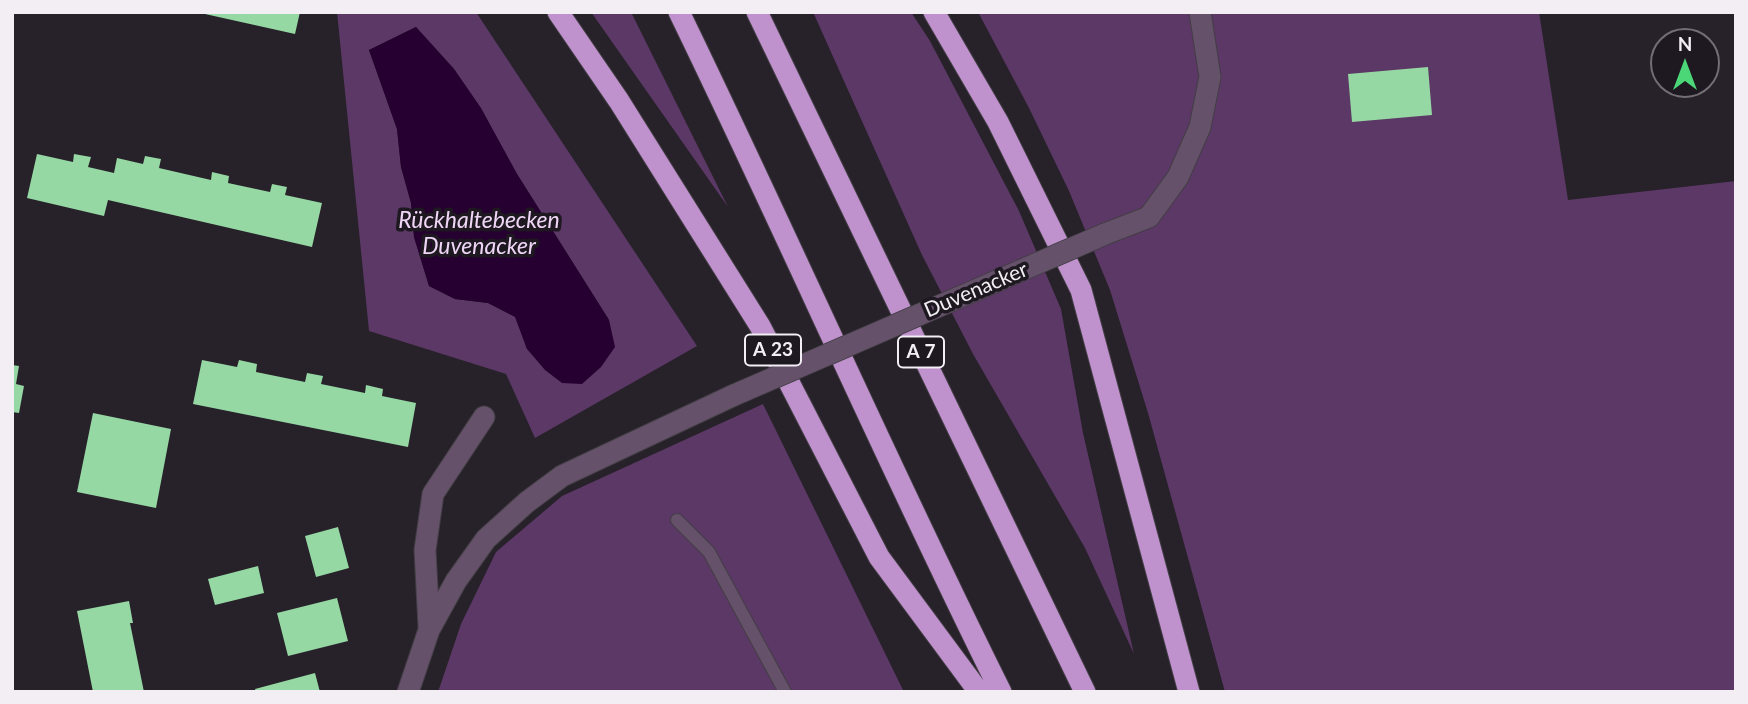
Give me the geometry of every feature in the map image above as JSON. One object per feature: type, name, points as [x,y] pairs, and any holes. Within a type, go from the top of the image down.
[{"type":"highway","name":"A 23","points":[[558,12],[619,101],[760,326],[879,557],[979,692]]},
{"type":"highway","points":[[679,12],[761,181],[932,554],[1001,692]]},
{"type":"highway","name":"A 7","points":[[757,12],[1084,692]]},
{"type":"highway","points":[[934,12],[998,122],[1081,290],[1189,692]]},
{"type":"street","name":"Duvenacker","points":[[408,692],[429,630],[456,581],[486,539],[527,502],[562,476],[732,396],[1149,217],[1178,177],[1200,128],[1210,77],[1200,12]]},
{"type":"street","name":"Duvenacker","points":[[429,630],[425,550],[433,494],[484,417]]},
{"type":"lane","points":[[677,520],[709,552],[785,692]]},
{"type":"shaded area","points":[[337,12],[476,12],[697,346],[535,438],[506,374],[369,331]],"holes":[[[416,27],[454,69],[481,109],[517,174],[609,320],[527,349],[516,317],[488,303],[455,299],[429,286],[414,237],[411,203],[401,167],[397,129],[369,50]]]},
{"type":"shaded area","points":[[591,12],[631,12],[728,207]]},
{"type":"shaded area","points":[[813,12],[911,12],[930,41],[1019,211],[1061,309],[1083,433],[1134,654],[1085,548],[973,354],[922,255]]},
{"type":"shaded area","points":[[978,12],[1539,12],[1568,200],[1736,181],[1736,692],[1225,692],[1148,413],[1110,290],[1069,191]]},
{"type":"shaded area","points":[[763,404],[904,692],[438,692],[461,624],[496,552],[562,496]]},
{"type":"water","name":"Rückhaltebecken Duvenacker","points":[[416,27],[454,69],[481,108],[517,174],[609,320],[615,347],[601,367],[582,384],[562,383],[545,370],[527,349],[515,317],[488,303],[455,299],[429,286],[414,237],[411,203],[401,167],[397,129],[369,50]]},
{"type":"building","points":[[196,12],[300,12],[295,34]]},
{"type":"building","points":[[1428,67],[1432,115],[1352,122],[1348,74]]},
{"type":"building","points":[[37,154],[73,162],[74,154],[91,157],[88,167],[114,173],[117,158],[143,164],[145,156],[161,159],[159,168],[211,180],[212,172],[229,176],[228,183],[270,192],[272,184],[287,187],[285,195],[322,203],[312,247],[108,200],[104,216],[27,198]]},
{"type":"building","points":[[202,360],[237,367],[239,360],[257,364],[256,372],[305,382],[307,373],[323,376],[321,384],[365,393],[366,385],[383,389],[382,396],[416,403],[408,447],[193,404]]},
{"type":"building","points":[[12,365],[19,366],[16,384],[24,386],[19,413],[12,412]]},
{"type":"building","points":[[93,413],[171,429],[156,508],[77,492]]},
{"type":"building","points":[[338,527],[349,568],[316,577],[305,536]]},
{"type":"building","points":[[258,566],[264,593],[215,605],[208,579]]},
{"type":"building","points":[[337,598],[348,641],[288,656],[277,613]]},
{"type":"building","points":[[129,601],[133,623],[130,623],[144,692],[93,692],[77,611]]},
{"type":"building","points":[[315,673],[320,692],[256,692],[255,689]]}]
